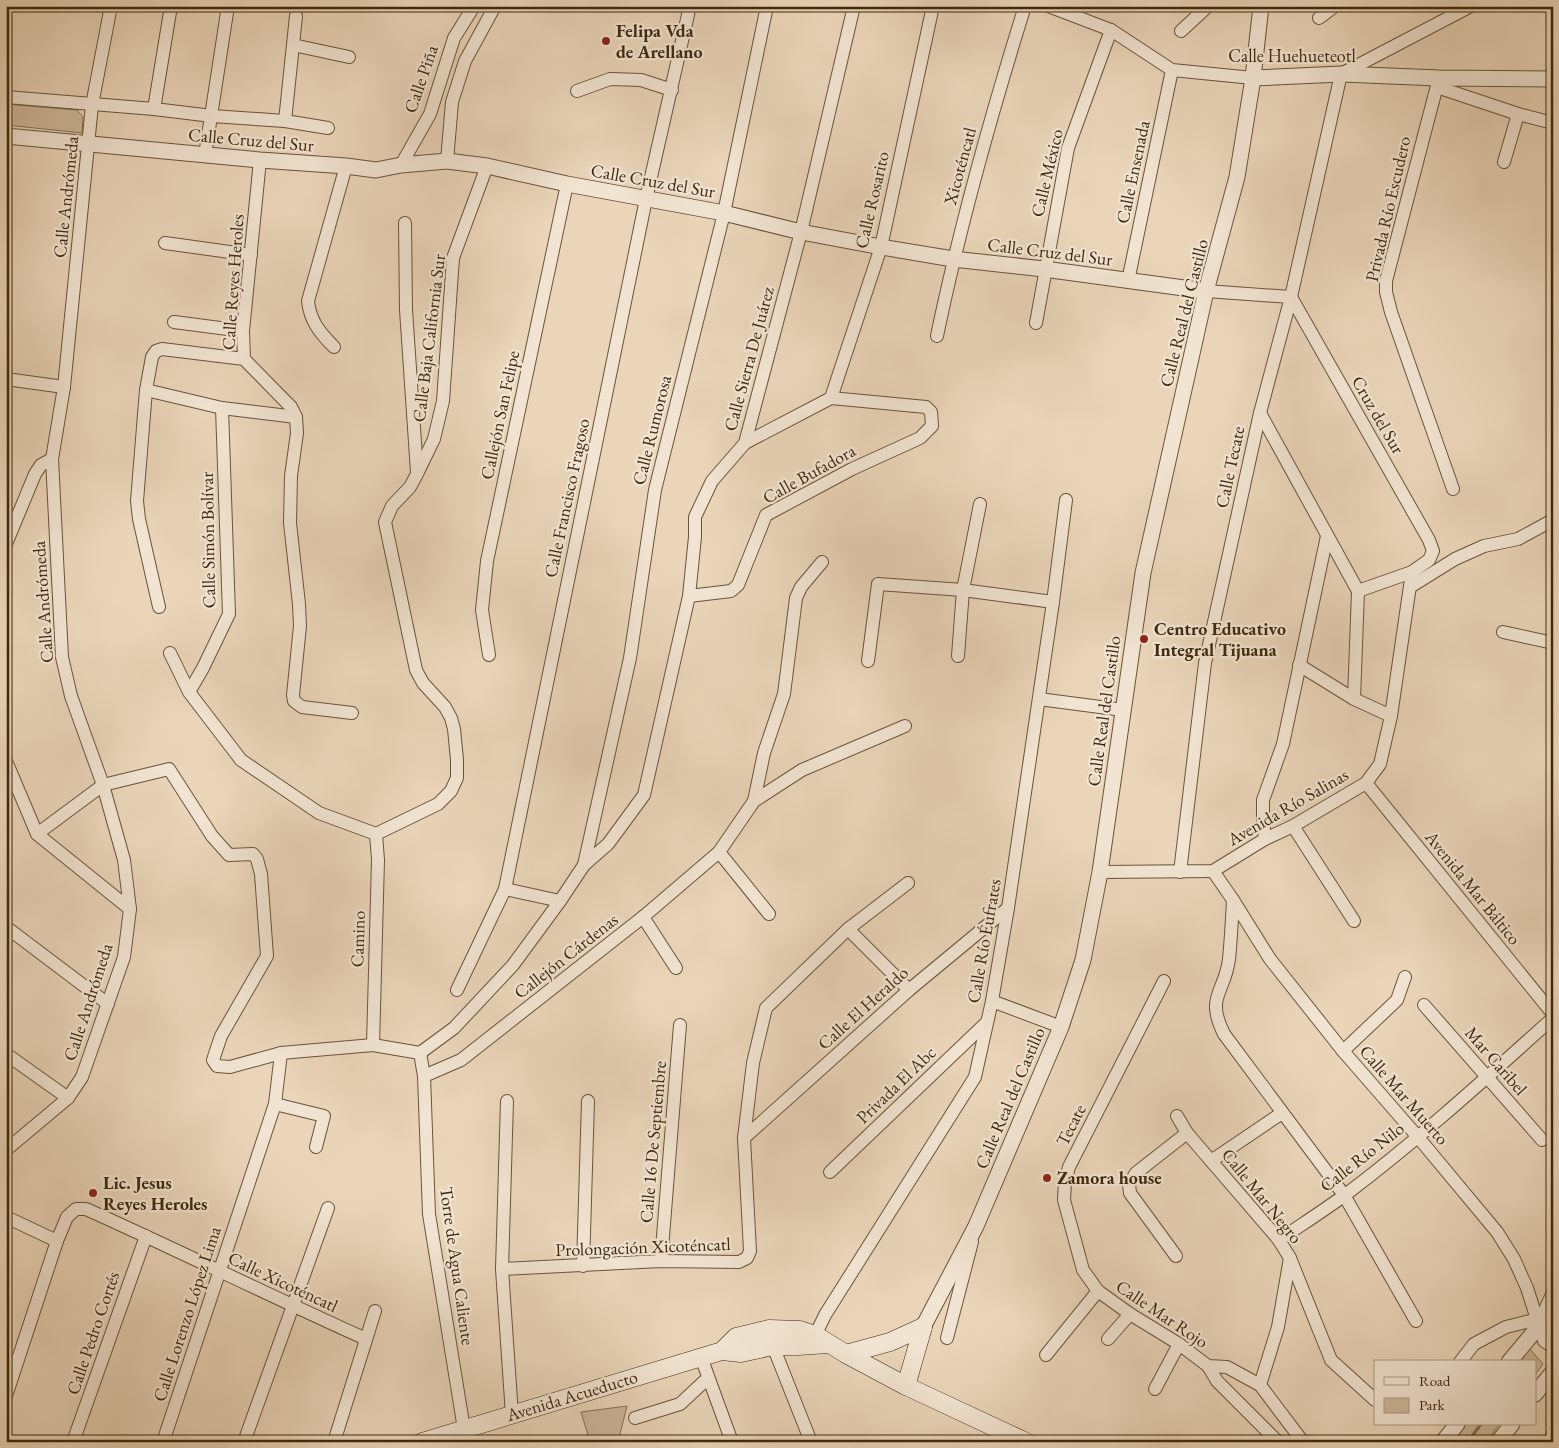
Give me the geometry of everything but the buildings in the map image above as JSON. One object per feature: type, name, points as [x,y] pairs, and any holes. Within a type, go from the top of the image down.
[{"type":"main road","points":[[846,1354],[890,1342],[923,1327]]},
{"type":"main road","points":[[906,1386],[923,1327]]},
{"type":"main road","name":"Avenida Acueducto","points":[[722,1351],[736,1337],[770,1329],[800,1330],[906,1386],[1015,1439]]},
{"type":"main road","name":"Avenida Acueducto","points":[[422,1442],[466,1435],[512,1414],[722,1351],[741,1353],[773,1346],[818,1341]]},
{"type":"street","name":"Calle Andrómeda","points":[[6,1150],[68,1098],[82,1077],[124,957],[130,909],[124,860],[103,784],[71,696],[64,670],[52,459],[64,387],[92,104],[111,6]]},
{"type":"street","points":[[154,109],[172,6]]},
{"type":"street","points":[[205,155],[228,6]]},
{"type":"street","name":"Calle Piña","points":[[401,164],[430,114],[454,38],[474,6]]},
{"type":"street","name":"Calle Piña","points":[[447,161],[452,102],[465,61],[495,6]]},
{"type":"street","name":"Calle Francisco Fragoso","points":[[457,990],[505,889],[646,199],[690,6]]},
{"type":"street","name":"Calle Rumorosa","points":[[584,865],[630,658],[655,490],[724,213],[767,6]]},
{"type":"street","name":"Calle Sierra De Juárez","points":[[584,865],[608,844],[644,795],[689,596],[695,537],[695,516],[712,481],[745,443],[801,232],[854,6]]},
{"type":"street","name":"Calle Rosarito","points":[[831,398],[881,247],[933,6]]},
{"type":"street","name":"Xicoténcatl","points":[[937,336],[953,259],[996,100],[1025,6]]},
{"type":"street","name":"Calle Huehueteotl","points":[[1048,6],[1111,30],[1172,70],[1254,78],[1341,74],[1438,83],[1553,79]]},
{"type":"street","points":[[1181,31],[1208,6]]},
{"type":"street","name":"Calle Real del Castillo","points":[[923,1327],[976,1226],[1061,1027],[1083,960],[1100,872],[1143,574],[1206,291],[1237,177],[1254,78],[1261,6]]},
{"type":"street","points":[[1318,18],[1335,6]]},
{"type":"street","points":[[1341,74],[1471,6]]},
{"type":"street","points":[[285,121],[296,16]]},
{"type":"street","name":"Calle México","points":[[1036,324],[1044,269],[1068,148],[1111,30]]},
{"type":"street","points":[[293,45],[349,58]]},
{"type":"street","points":[[448,56],[465,61]]},
{"type":"street","name":"Calle Ensenada","points":[[1128,281],[1172,70]]},
{"type":"street","name":"Calle Tecate","points":[[1180,872],[1205,663],[1260,413],[1291,297],[1341,74]]},
{"type":"street","points":[[577,91],[610,79],[640,80],[672,90]]},
{"type":"street","points":[[1438,83],[1518,114],[1553,123]]},
{"type":"street","name":"Privada Río Escudero","points":[[1438,83],[1386,281],[1386,292],[1391,312],[1454,489]]},
{"type":"street","name":"Calle Cruz del Sur","points":[[6,97],[285,121],[328,128]]},
{"type":"street","points":[[1504,162],[1518,114]]},
{"type":"street","name":"Calle Cruz del Sur","points":[[6,136],[376,170],[401,164],[447,161],[487,166],[566,184],[724,213],[801,232],[953,259],[1206,291],[1291,297]]},
{"type":"street","name":"Calle Reyes Heroles","points":[[260,160],[243,331],[244,359],[291,407],[296,417]]},
{"type":"street","points":[[334,347],[321,334],[313,322],[308,301],[346,166]]},
{"type":"street","name":"Calle Baja California Sur","points":[[376,834],[438,804],[451,791],[457,778],[458,760],[452,718],[445,707],[423,683],[416,670],[385,522],[392,506],[410,487],[434,439],[443,401],[453,258],[487,166]]},
{"type":"street","name":"Callejón San Felipe","points":[[489,655],[482,610],[487,561],[566,184]]},
{"type":"street","points":[[405,223],[406,310],[417,474]]},
{"type":"street","points":[[165,243],[250,255]]},
{"type":"street","name":"Cruz del Sur","points":[[1291,297],[1432,546],[1433,551],[1429,560],[1412,572]]},
{"type":"street","points":[[174,322],[243,331]]},
{"type":"street","points":[[160,607],[139,519],[137,501],[146,390],[152,357],[156,351],[162,348],[244,359]]},
{"type":"street","points":[[6,379],[64,387]]},
{"type":"street","points":[[146,390],[222,408],[296,417],[297,433],[291,476],[290,524],[300,626],[292,689],[294,701],[302,707],[352,713]]},
{"type":"street","points":[[745,443],[831,398]]},
{"type":"street","name":"Calle Bufadora","points":[[689,596],[731,590],[738,585],[766,515],[852,469],[920,438],[932,426],[931,412],[926,407],[831,398]]},
{"type":"street","name":"Calle Simón Bolívar","points":[[189,692],[203,668],[229,614],[222,408]]},
{"type":"street","points":[[1260,413],[1358,591],[1354,699]]},
{"type":"street","points":[[6,544],[35,474],[41,465],[52,459]]},
{"type":"street","name":"Calle Río Éufrates","points":[[818,1341],[825,1315],[975,1077],[992,1001],[1008,908],[1066,500]]},
{"type":"street","points":[[958,656],[963,590],[980,504]]},
{"type":"street","points":[[1410,588],[1455,558],[1484,546],[1518,539],[1553,520]]},
{"type":"street","points":[[1265,839],[1263,800],[1283,744],[1327,536]]},
{"type":"street","points":[[754,801],[764,753],[784,694],[796,598],[801,587],[822,562]]},
{"type":"street","points":[[1358,591],[1412,572]]},
{"type":"street","name":"Avenida Río Salinas","points":[[1100,872],[1213,871],[1265,839],[1293,826],[1366,783],[1380,764],[1391,716],[1412,572]]},
{"type":"street","points":[[868,662],[878,584],[963,590],[1053,602]]},
{"type":"street","points":[[1503,632],[1553,644]]},
{"type":"street","points":[[170,653],[189,692],[241,760],[319,812],[376,834]]},
{"type":"street","points":[[1299,665],[1354,699],[1391,716]]},
{"type":"street","points":[[1039,699],[1123,710]]},
{"type":"street","name":"Callejón Cárdenas","points":[[424,1076],[461,1060],[643,917],[719,852],[754,801],[802,770],[905,726]]},
{"type":"street","points":[[6,761],[37,834],[130,909]]},
{"type":"street","points":[[37,834],[103,784],[169,769],[212,836],[229,855],[253,854],[257,859],[261,874],[267,956],[221,1036],[213,1060],[217,1066],[230,1067],[281,1053],[373,1045],[420,1053],[454,1028],[513,965],[584,865]]},
{"type":"street","name":"Avenida Mar Báltico","points":[[1366,783],[1553,1016]]},
{"type":"street","points":[[1293,826],[1354,921]]},
{"type":"street","name":"Camino","points":[[373,1045],[378,860],[376,834]]},
{"type":"street","points":[[719,852],[769,914]]},
{"type":"street","name":"Calle Mar Muerto","points":[[1213,871],[1234,900],[1270,959],[1343,1051],[1418,1136],[1496,1232],[1514,1259],[1544,1341],[1553,1347]]},
{"type":"street","name":"Prolongación Xicoténcatl","points":[[502,1270],[661,1261],[739,1262],[747,1258],[750,1251],[744,1138],[753,1063],[766,1008],[848,929],[908,883]]},
{"type":"street","points":[[505,889],[560,901]]},
{"type":"street","points":[[1234,900],[1229,961],[1215,1004],[1216,1014],[1224,1034],[1344,1195],[1416,1322]]},
{"type":"street","name":"Calle El Heraldo","points":[[744,1138],[909,990],[1008,908]]},
{"type":"street","points":[[643,917],[676,968]]},
{"type":"street","points":[[6,927],[108,1004]]},
{"type":"street","points":[[848,929],[909,990]]},
{"type":"street","points":[[1343,1051],[1397,1000],[1405,977]]},
{"type":"street","name":"Tecate","points":[[1098,1291],[1083,1270],[1064,1200],[1065,1182],[1070,1167],[1164,981]]},
{"type":"street","points":[[992,1001],[1061,1027]]},
{"type":"street","name":"Mar Caribel","points":[[1424,1005],[1542,1140]]},
{"type":"street","name":"Calle Río Nilo","points":[[1279,1240],[1344,1195],[1418,1136],[1486,1078],[1553,1016]]},
{"type":"street","name":"Privada El Abc","points":[[830,1172],[986,1023]]},
{"type":"street","name":"Calle 16 De Septiembre","points":[[661,1261],[680,1025]]},
{"type":"street","name":"Calle Lorenzo López Lima","points":[[163,1442],[275,1104],[281,1053]]},
{"type":"street","points":[[420,1053],[424,1076]]},
{"type":"street","points":[[6,1054],[68,1098]]},
{"type":"street","name":"Torre de Agua Caliente","points":[[424,1076],[429,1214],[466,1435]]},
{"type":"street","points":[[508,1101],[502,1270],[512,1414]]},
{"type":"street","points":[[583,1266],[588,1101]]},
{"type":"street","points":[[275,1104],[324,1116],[316,1147]]},
{"type":"street","points":[[1211,1161],[1282,1113]]},
{"type":"street","name":"Calle Mar Negro","points":[[1177,1116],[1187,1133],[1279,1240],[1290,1258],[1331,1360],[1374,1399]]},
{"type":"street","points":[[1176,1256],[1130,1193],[1129,1184],[1136,1172],[1187,1133]]},
{"type":"street","name":"Calle Xicoténcatl","points":[[57,1241],[67,1217],[76,1208],[86,1209],[293,1307],[366,1339]]},
{"type":"street","points":[[244,1442],[328,1208]]},
{"type":"street","points":[[6,1217],[57,1241],[6,1396]]},
{"type":"street","points":[[947,1338],[976,1226]]},
{"type":"street","name":"Calle Pedro Cortés","points":[[73,1442],[146,1236]]},
{"type":"street","points":[[1260,1385],[1278,1327],[1290,1258]]},
{"type":"street","points":[[1046,1355],[1098,1291]]},
{"type":"street","name":"Calle Mar Rojo","points":[[1098,1291],[1130,1314],[1179,1344],[1208,1366],[1217,1381],[1278,1442]]},
{"type":"street","points":[[1510,1360],[1538,1322],[1553,1296]]},
{"type":"street","points":[[334,1442],[375,1311]]},
{"type":"street","points":[[1108,1339],[1130,1314]]},
{"type":"street","points":[[1462,1360],[1474,1344],[1506,1326],[1538,1322]]},
{"type":"street","points":[[1156,1389],[1179,1344]]},
{"type":"street","points":[[773,1346],[811,1442]]},
{"type":"street","points":[[701,1357],[732,1442]]},
{"type":"street","name":"Calle Mar Rojo","points":[[1208,1366],[1227,1367],[1260,1385],[1303,1442]]},
{"type":"street","points":[[1536,1393],[1553,1372]]},
{"type":"street","points":[[634,1418],[680,1404],[708,1378]]},
{"type":"street","points":[[1443,1442],[1455,1426]]},
{"type":"street","points":[[1498,1442],[1510,1426]]},
{"type":"street","points":[[1551,1442],[1553,1432]]},
{"type":"green space","points":[[6,104],[77,110],[83,117],[82,133],[6,125]]},
{"type":"green space","points":[[1528,1347],[1543,1364],[1536,1374],[1536,1360],[1518,1360]]},
{"type":"green space","points":[[627,1406],[618,1442],[590,1442],[581,1412]]},
{"type":"green space","points":[[1463,1426],[1498,1426],[1487,1442],[1451,1442]]},
{"type":"waterway","points":[[1468,1442],[1480,1426]]},
{"type":"place","name":"Felipa Vda de Arellano","points":[[606,41]]},
{"type":"place","name":"Centro Educativo Integral Tijuana","points":[[1144,639]]},
{"type":"place","name":"Zamora house","points":[[1047,1178]]},
{"type":"place","name":"Lic. Jesus Reyes Heroles","points":[[93,1193]]}]
